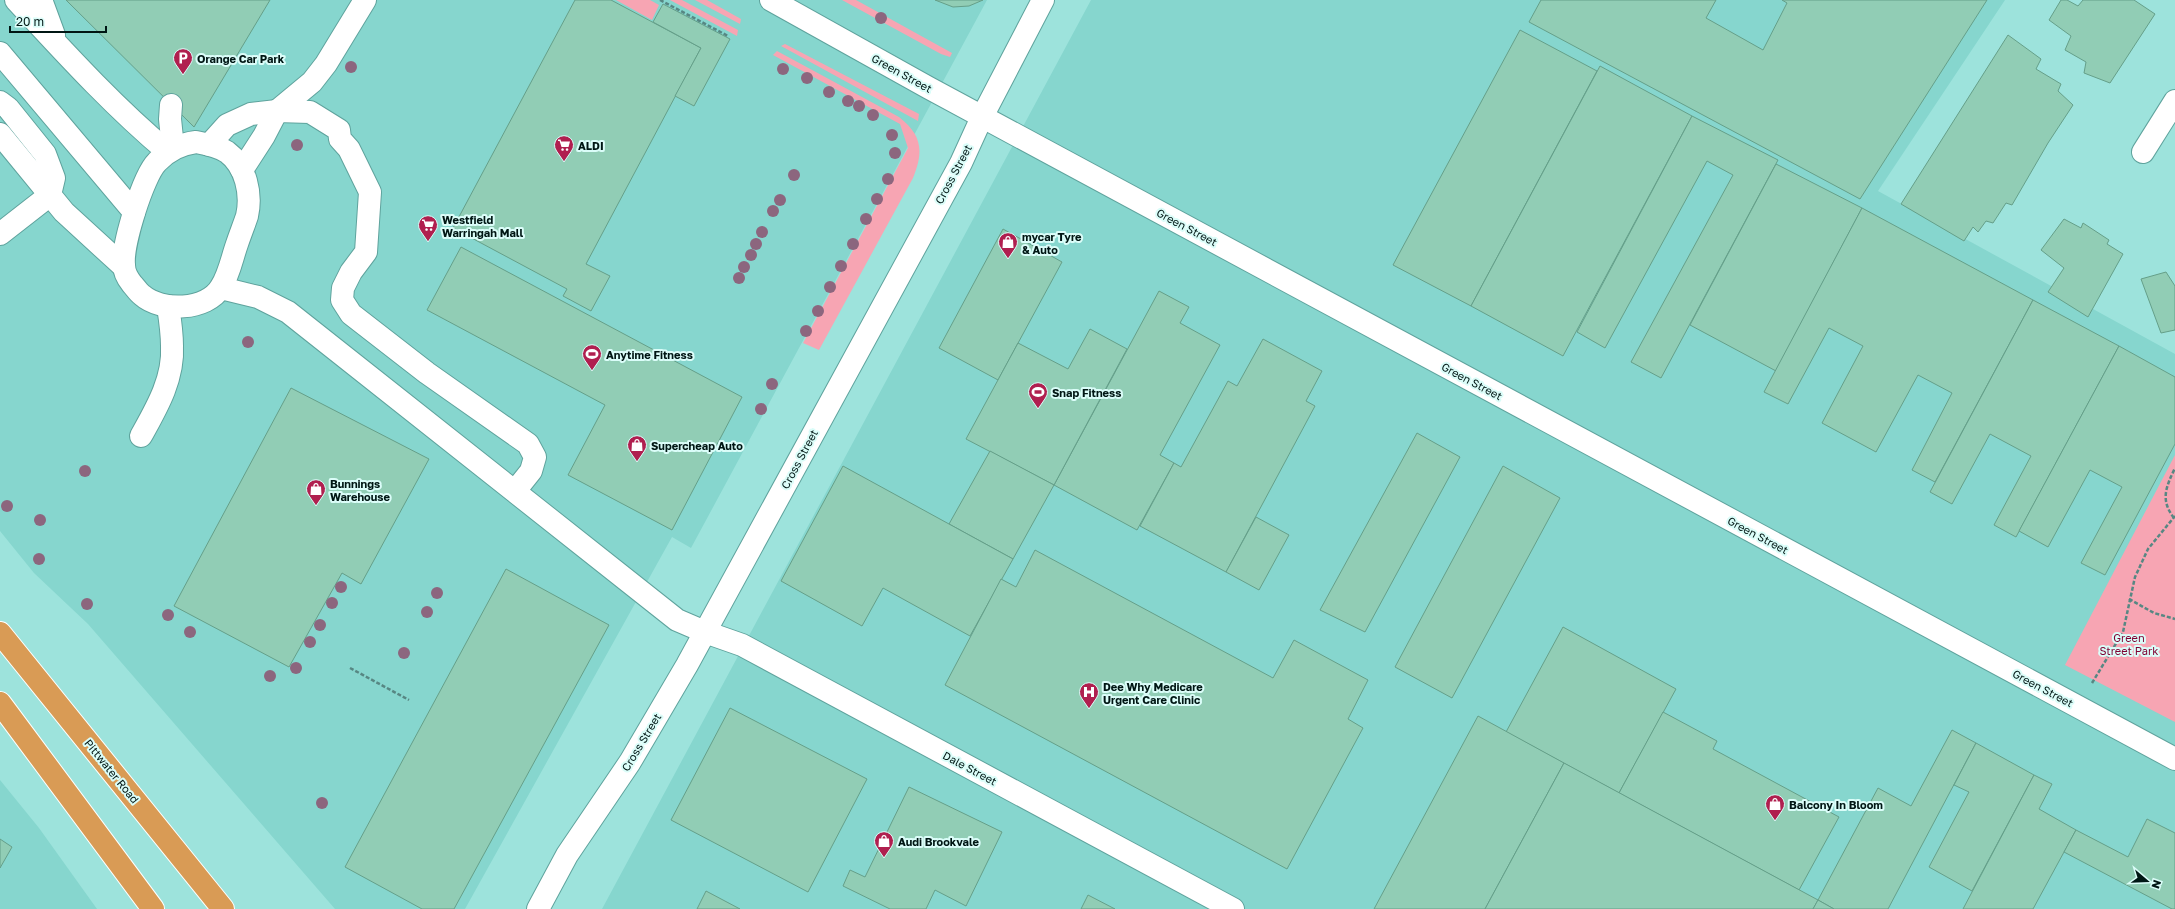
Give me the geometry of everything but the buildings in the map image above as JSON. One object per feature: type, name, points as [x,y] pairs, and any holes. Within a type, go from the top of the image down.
[{"type":"highway","name":"Pittwater Road","points":[[0,633],[223,909]]},
{"type":"highway","points":[[0,704],[153,909]]},
{"type":"street","points":[[16,0],[58,46],[134,124],[171,150]]},
{"type":"street","points":[[39,0],[43,5],[58,46]]},
{"type":"street","points":[[242,170],[264,136],[277,112],[312,82],[326,64],[365,0]]},
{"type":"street","name":"Green Street","points":[[771,0],[982,117],[2175,760]]},
{"type":"street","name":"Cross Street","points":[[538,909],[567,855],[630,762],[705,632],[961,163],[982,117],[1043,0]]},
{"type":"street","points":[[0,53],[134,212]]},
{"type":"street","points":[[2143,152],[2175,101]]},
{"type":"street","points":[[0,102],[8,108],[45,154],[54,178],[50,195],[0,234]]},
{"type":"street","points":[[171,105],[171,150]]},
{"type":"street","points":[[209,145],[227,125],[251,114],[310,112],[339,130],[340,139],[349,149],[370,192],[366,252],[351,272],[343,288],[342,300],[351,314],[427,373],[528,444],[535,457],[530,471],[515,491]]},
{"type":"street","points":[[0,134],[64,212],[124,267],[130,280],[142,296],[168,306],[196,304],[211,297],[221,288],[247,215],[248,197],[246,182],[242,170],[227,152],[196,142],[171,150],[155,163],[134,212],[124,252],[124,267]]},
{"type":"street","name":"Dale Street","points":[[221,288],[258,297],[288,312],[677,620],[742,645],[1233,909]]},
{"type":"street","points":[[141,436],[156,409],[170,374],[172,348],[168,306]]},
{"type":"path","points":[[660,0],[728,36]]},
{"type":"path","points":[[2078,707],[2123,632],[2135,577],[2148,549],[2174,517],[2166,508],[2165,495],[2175,468]]},
{"type":"path","points":[[2129,599],[2154,613],[2175,619]]},
{"type":"path","points":[[350,668],[409,700]]},
{"type":"shaded area","name":"Westfield Warringah Mall","points":[[0,0],[987,0],[691,548],[672,537],[465,909],[335,909],[88,624],[34,573],[0,531]]},
{"type":"shaded area","points":[[1091,0],[2005,0],[1878,191],[2175,354],[2175,909],[602,909]]},
{"type":"shaded area","points":[[0,780],[39,828],[97,909],[0,909]]},
{"type":"green space","points":[[616,0],[650,0],[659,5],[652,20]]},
{"type":"green space","points":[[670,0],[682,0],[738,30],[737,36]]},
{"type":"green space","points":[[695,0],[707,0],[741,19],[740,24]]},
{"type":"green space","points":[[842,0],[856,0],[952,53],[950,57],[941,54]]},
{"type":"green space","points":[[785,44],[919,114],[918,121],[781,46]]},
{"type":"green space","points":[[777,51],[899,117],[912,130],[919,144],[919,160],[913,178],[819,350],[803,343],[908,148],[900,124],[773,55]]},
{"type":"green space","name":"Green Street Park","points":[[2175,455],[2175,722],[2065,665]]},
{"type":"place","name":"Orange Car Park","points":[[183,75]]},
{"type":"place","name":"ALDI","points":[[564,162]]},
{"type":"place","name":"Westfield Warringah Mall","points":[[428,242]]},
{"type":"place","name":"mycar Tyre & Auto","points":[[1008,259]]},
{"type":"place","name":"Anytime Fitness","points":[[592,371]]},
{"type":"place","name":"Snap Fitness","points":[[1038,409]]},
{"type":"place","name":"Supercheap Auto","points":[[637,462]]},
{"type":"place","name":"Bunnings Warehouse","points":[[316,506]]},
{"type":"place","name":"Dee Why Medicare Urgent Care Clinic","points":[[1089,709]]},
{"type":"place","name":"Balcony In Bloom","points":[[1775,821]]},
{"type":"place","name":"Audi Brookvale","points":[[884,858]]}]
